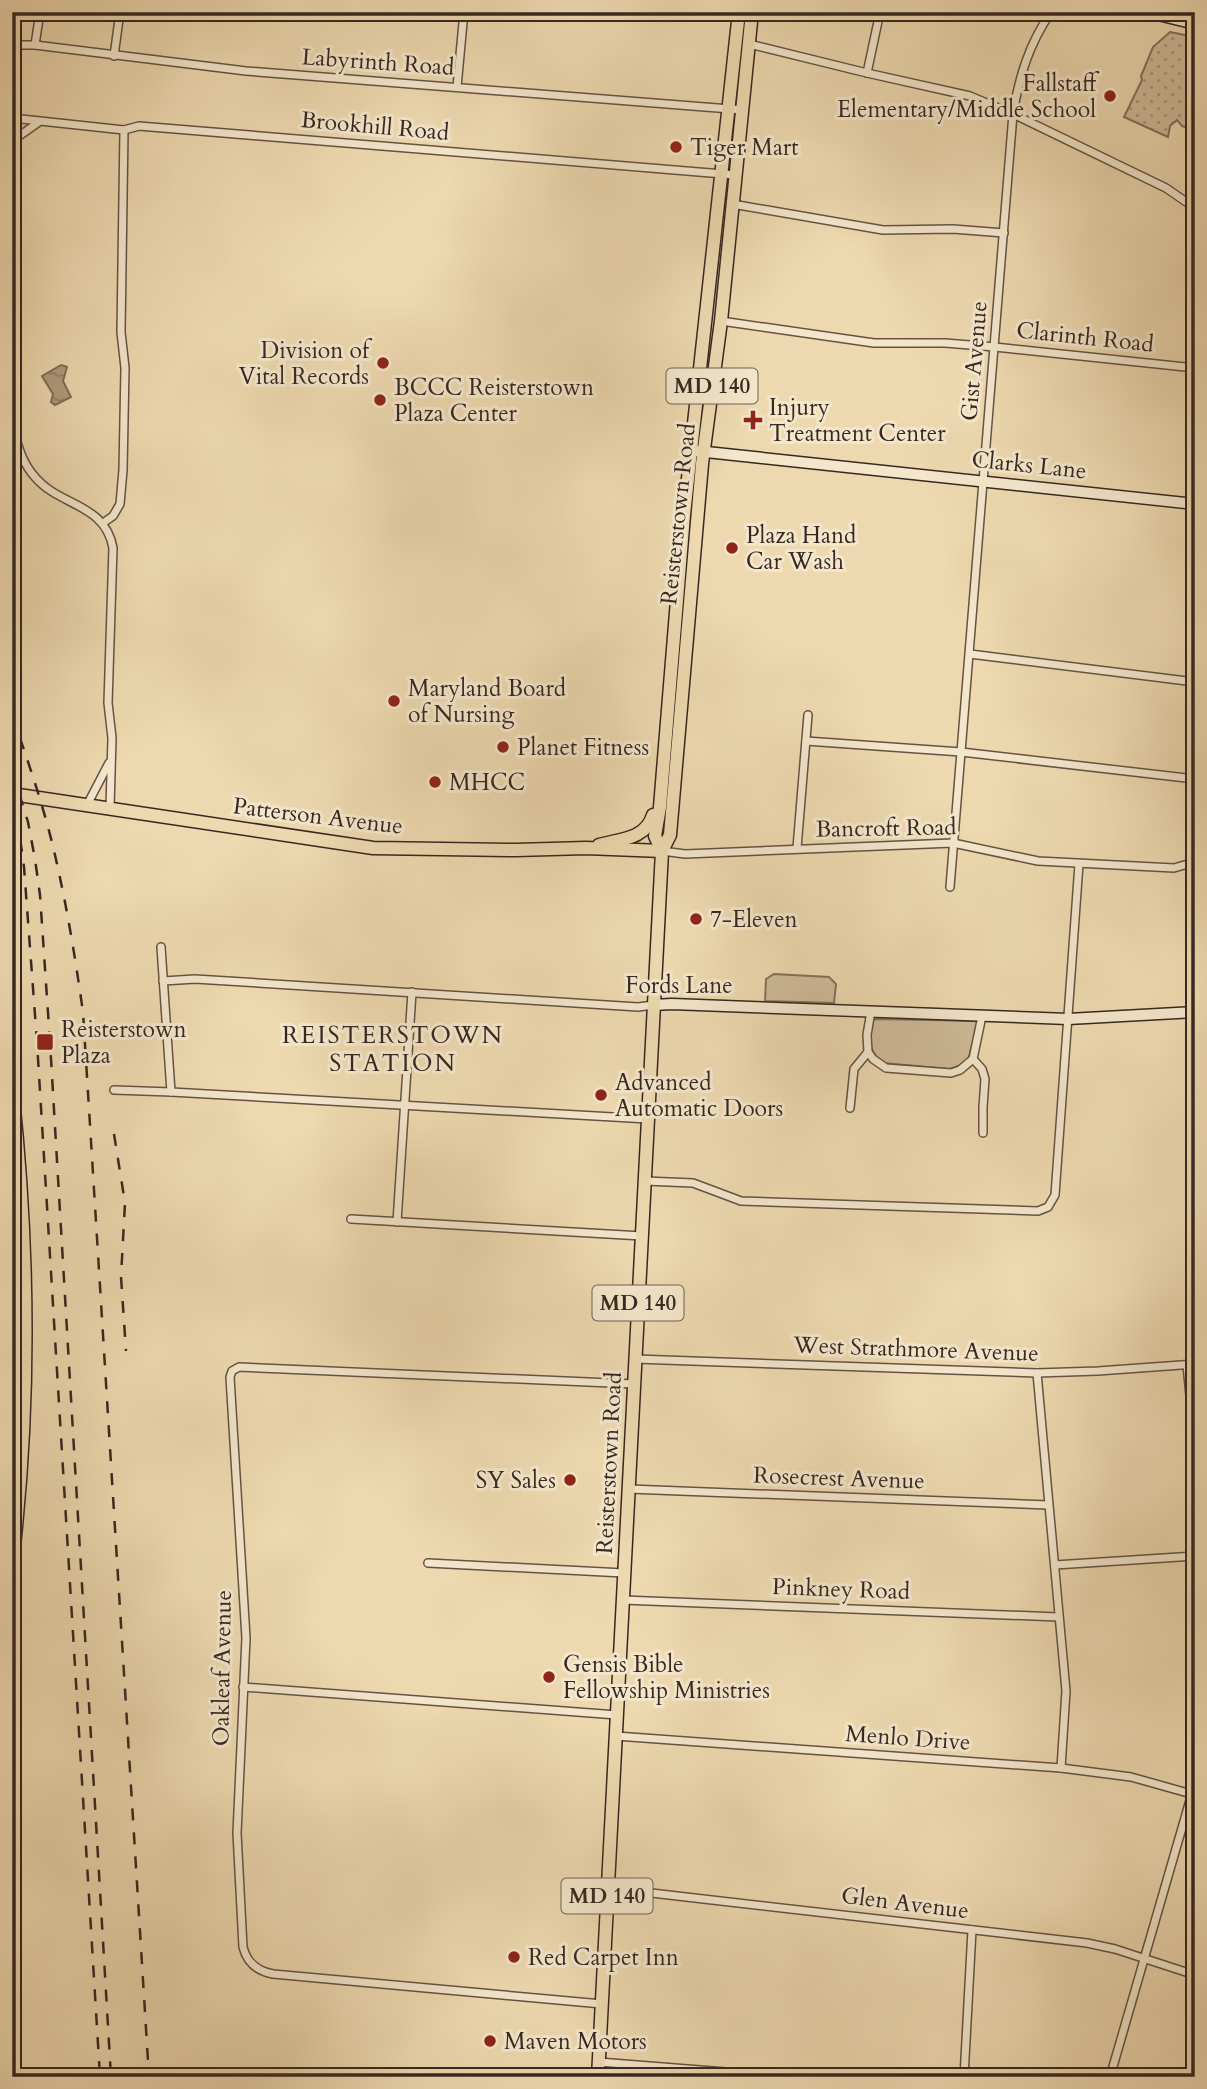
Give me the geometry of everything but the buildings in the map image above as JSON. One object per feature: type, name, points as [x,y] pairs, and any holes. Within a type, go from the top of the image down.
[{"type":"main road","name":"Reisterstown Road","points":[[598,2077],[662,851],[670,835],[687,629],[711,262],[739,12]]},
{"type":"main road","name":"Reisterstown Road","points":[[662,851],[655,835],[660,807],[679,582],[697,451],[721,321],[752,12]]},
{"type":"main road","points":[[711,262],[717,277],[714,316],[721,321]]},
{"type":"main road","points":[[679,582],[683,599],[681,624],[687,629]]},
{"type":"main road","points":[[586,848],[635,836],[646,830],[653,817],[657,779],[665,743]]},
{"type":"main road","name":"Patterson Avenue","points":[[12,794],[373,848],[586,848],[662,851]]},
{"type":"main road","points":[[12,1089],[25,1256],[25,1394],[17,1456],[12,1563]]},
{"type":"street","points":[[35,45],[40,12]]},
{"type":"street","points":[[114,56],[120,12]]},
{"type":"street","points":[[457,87],[464,12]]},
{"type":"street","points":[[867,74],[880,12]]},
{"type":"street","name":"Gist Avenue","points":[[950,887],[1013,114],[1026,58],[1051,12]]},
{"type":"street","points":[[1146,12],[1195,24]]},
{"type":"street","points":[[749,44],[867,74],[970,96],[1166,188],[1195,208]]},
{"type":"street","name":"Labyrinth Road","points":[[12,45],[35,45],[246,71],[743,110]]},
{"type":"street","name":"Brookhill Road","points":[[12,118],[124,130],[131,127],[149,127],[735,175]]},
{"type":"street","points":[[12,141],[40,121]]},
{"type":"street","points":[[103,523],[113,516],[120,504],[123,470],[125,368],[121,332],[124,130]]},
{"type":"street","points":[[732,204],[883,230],[953,229],[1003,233]]},
{"type":"street","name":"Clarinth Road","points":[[721,321],[874,343],[995,347],[1195,368]]},
{"type":"street","points":[[12,427],[22,457],[36,478],[45,487],[90,512],[109,532],[113,548],[108,703],[112,738],[110,808]]},
{"type":"street","name":"Clarks Lane","points":[[697,451],[1195,504]]},
{"type":"street","points":[[970,654],[1195,682]]},
{"type":"street","points":[[797,848],[808,715]]},
{"type":"street","points":[[806,741],[961,752],[1195,779]]},
{"type":"street","points":[[87,805],[111,759]]},
{"type":"street","name":"Bancroft Road","points":[[662,851],[685,853],[953,843],[1038,861],[1079,864],[1174,868],[1193,859]]},
{"type":"street","points":[[645,1181],[693,1184],[741,1201],[1038,1212],[1048,1207],[1055,1195],[1079,864]]},
{"type":"street","points":[[161,947],[171,1092]]},
{"type":"street","name":"Fords Lane","points":[[163,981],[195,979],[638,1007],[672,1004],[1068,1019],[1195,1013]]},
{"type":"street","points":[[397,1222],[412,992]]},
{"type":"street","points":[[871,1011],[867,1035],[868,1052],[879,1064],[893,1069],[951,1073],[960,1070],[973,1059],[982,1016]]},
{"type":"street","points":[[850,1108],[854,1069],[868,1052]]},
{"type":"street","points":[[973,1059],[982,1069],[985,1080],[983,1133]]},
{"type":"street","points":[[114,1090],[648,1119]]},
{"type":"street","points":[[351,1219],[642,1236]]},
{"type":"street","name":"West Strathmore Avenue","points":[[635,1359],[1037,1373],[1191,1364]]},
{"type":"street","points":[[1191,1364],[1195,1447]]},
{"type":"street","name":"Oakleaf Avenue","points":[[601,2004],[273,1974],[254,1966],[245,1954],[237,1833],[245,1621],[230,1377],[234,1368],[239,1367],[634,1384]]},
{"type":"street","points":[[1037,1373],[1066,1691],[1061,1768]]},
{"type":"street","name":"Rosecrest Avenue","points":[[629,1489],[1048,1505]]},
{"type":"street","points":[[1055,1565],[1195,1556]]},
{"type":"street","points":[[428,1563],[624,1573]]},
{"type":"street","name":"Pinkney Road","points":[[623,1600],[1058,1617]]},
{"type":"street","points":[[243,1687],[617,1715]]},
{"type":"street","name":"Menlo Drive","points":[[616,1736],[1061,1768],[1131,1777],[1193,1795]]},
{"type":"street","points":[[1110,2077],[1195,1783]]},
{"type":"street","name":"Glen Avenue","points":[[608,1888],[1087,1943],[1195,1975]]},
{"type":"street","points":[[964,2077],[972,1930]]},
{"type":"street","points":[[598,2062],[788,2077]]},
{"type":"shaded area","points":[[1170,32],[1195,37],[1195,132],[1182,126],[1177,120],[1170,126],[1168,137],[1124,117],[1142,80],[1141,76],[1153,47]]},
{"type":"shaded area","points":[[774,974],[829,977],[836,984],[834,1003],[765,1001],[766,979]]},
{"type":"shaded area","points":[[872,1021],[979,1021],[968,1060],[950,1069],[883,1063],[874,1054],[870,1044]]},
{"type":"water","points":[[61,365],[67,367],[63,381],[71,397],[55,405],[51,402],[53,394],[42,376]]},
{"type":"railway","points":[[12,715],[53,845],[83,1012],[149,2077]]},
{"type":"railway","points":[[12,771],[28,822],[40,895],[111,2077]]},
{"type":"railway","points":[[17,816],[24,867],[37,1042],[100,2077]]},
{"type":"railway","points":[[114,1134],[125,1203],[121,1277],[126,1351]]},
{"type":"place","name":"Fallstaff Elementary/Middle School","points":[[1110,96]]},
{"type":"place","name":"Tiger Mart","points":[[676,147]]},
{"type":"place","name":"Division of Vital Records","points":[[383,363]]},
{"type":"place","name":"BCCC Reisterstown Plaza Center","points":[[380,400]]},
{"type":"place","name":"Injury Treatment Center","points":[[753,420]]},
{"type":"place","name":"Plaza Hand Car Wash","points":[[732,548]]},
{"type":"place","name":"Maryland Board of Nursing","points":[[394,701]]},
{"type":"place","name":"Planet Fitness","points":[[503,747]]},
{"type":"place","name":"MHCC","points":[[435,782]]},
{"type":"place","name":"7-Eleven","points":[[696,919]]},
{"type":"place","name":"Reisterstown Plaza","points":[[45,1042]]},
{"type":"place","name":"Advanced Automatic Doors","points":[[601,1095]]},
{"type":"place","name":"SY Sales","points":[[570,1480]]},
{"type":"place","name":"Gensis Bible Fellowship Ministries","points":[[549,1677]]},
{"type":"place","name":"Red Carpet Inn","points":[[514,1957]]},
{"type":"place","name":"Maven Motors","points":[[490,2041]]},
{"type":"district","name":"REISTERSTOWN STATION","points":[[393,1049]]}]
